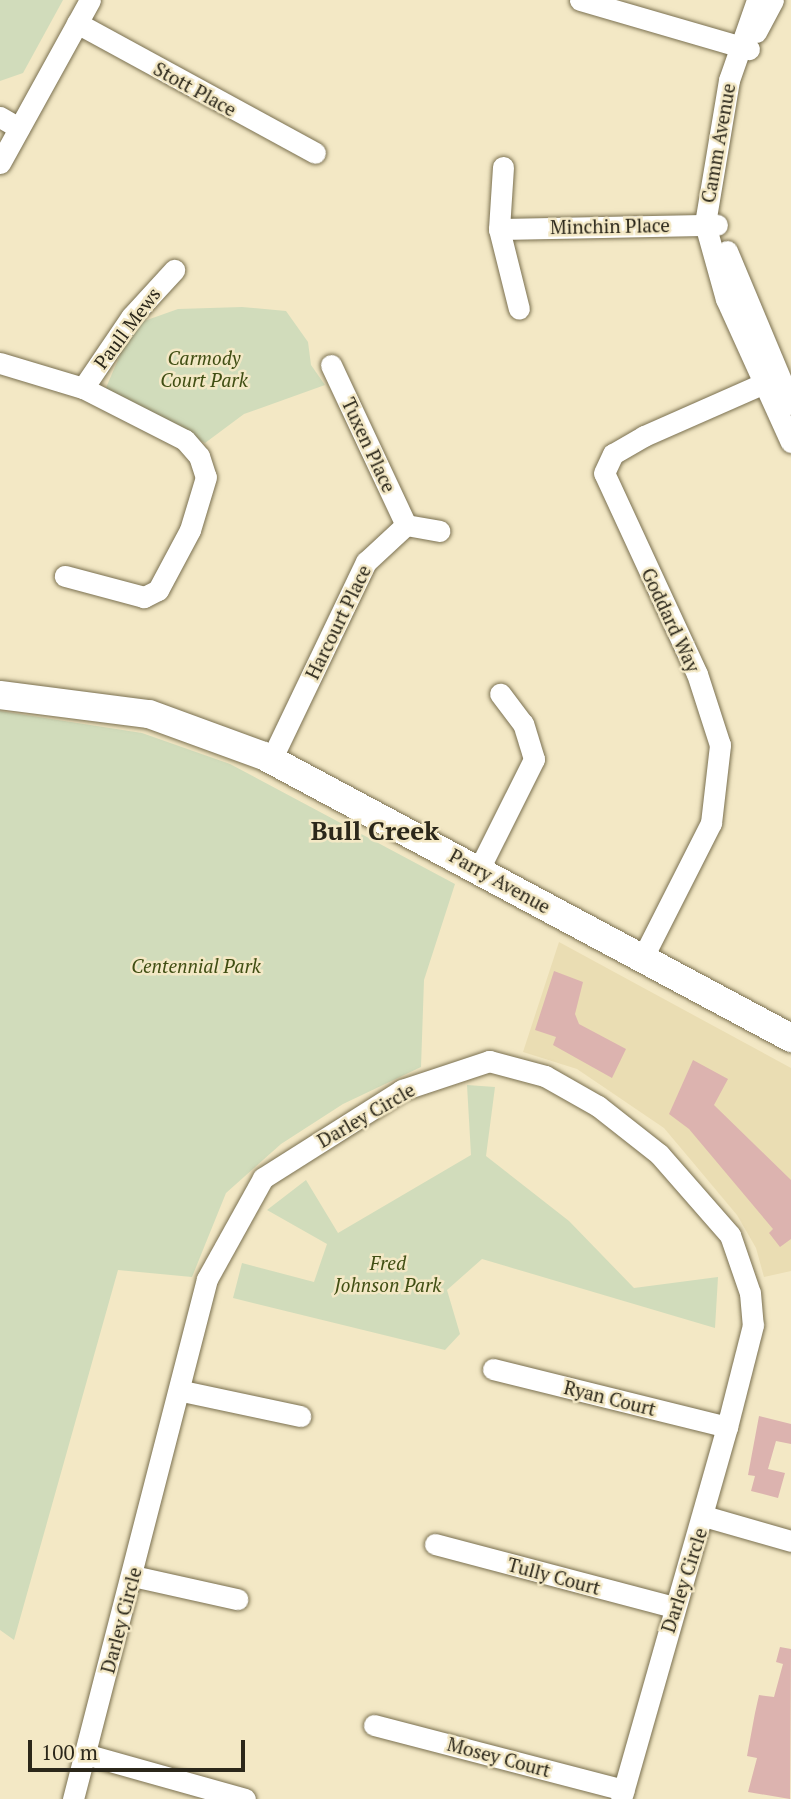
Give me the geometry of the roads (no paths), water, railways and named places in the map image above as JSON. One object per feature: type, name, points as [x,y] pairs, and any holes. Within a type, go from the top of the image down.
[{"type":"main road","name":"Parry Avenue","points":[[0,683],[132,698],[274,754],[645,954],[791,1038]]},
{"type":"main road","name":"Parry Avenue","points":[[0,695],[149,715],[274,754]]},
{"type":"main road","name":"Parry Avenue","points":[[645,954],[791,1025]]},
{"type":"street","points":[[0,163],[90,0]]},
{"type":"street","points":[[580,0],[744,47]]},
{"type":"street","name":"Camm Avenue","points":[[757,0],[711,166],[713,225],[726,299],[770,379],[791,442]]},
{"type":"street","name":"Camm Avenue","points":[[744,47],[773,0]]},
{"type":"street","name":"Stott Place","points":[[77,23],[315,153]]},
{"type":"street","points":[[0,117],[19,128]]},
{"type":"street","points":[[503,167],[499,229],[519,309]]},
{"type":"street","name":"Minchin Place","points":[[499,229],[713,225]]},
{"type":"street","name":"Paull Mews","points":[[83,388],[131,317],[173,270]]},
{"type":"street","points":[[0,363],[83,388],[185,440],[199,456],[206,477],[190,530],[158,590],[144,597],[65,576]]},
{"type":"street","name":"Tuxen Place","points":[[331,365],[407,525]]},
{"type":"street","name":"Camm Avenue","points":[[770,379],[791,404]]},
{"type":"street","name":"Goddard Way","points":[[645,954],[711,823],[720,745],[697,674],[604,473],[613,454],[644,436],[770,379]]},
{"type":"street","points":[[407,525],[439,531]]},
{"type":"street","name":"Harcourt Place","points":[[274,754],[366,562],[407,525]]},
{"type":"street","points":[[481,865],[534,759],[523,724],[500,694]]},
{"type":"street","name":"Darley Circle","points":[[73,1799],[182,1391],[207,1279],[262,1178],[402,1090],[489,1061],[545,1076],[598,1106],[659,1154],[730,1235],[744,1265],[753,1325],[704,1516],[673,1607],[622,1794]]},
{"type":"street","name":"Ryan Court","points":[[494,1369],[727,1427]]},
{"type":"street","points":[[182,1391],[300,1416]]},
{"type":"street","points":[[704,1516],[791,1541]]},
{"type":"street","name":"Tully Court","points":[[435,1544],[673,1607]]},
{"type":"street","points":[[132,1576],[237,1599]]},
{"type":"street","name":"Mosey Court","points":[[374,1725],[622,1794]]},
{"type":"street","points":[[85,1754],[245,1799]]},
{"type":"district","name":"Bull Creek","points":[[375,831]]},
{"type":"park label","name":"Carmody Court Park","points":[[204,369]]},
{"type":"park label","name":"Centennial Park","points":[[196,966]]},
{"type":"park label","name":"Fred Johnson Park","points":[[388,1274]]}]
